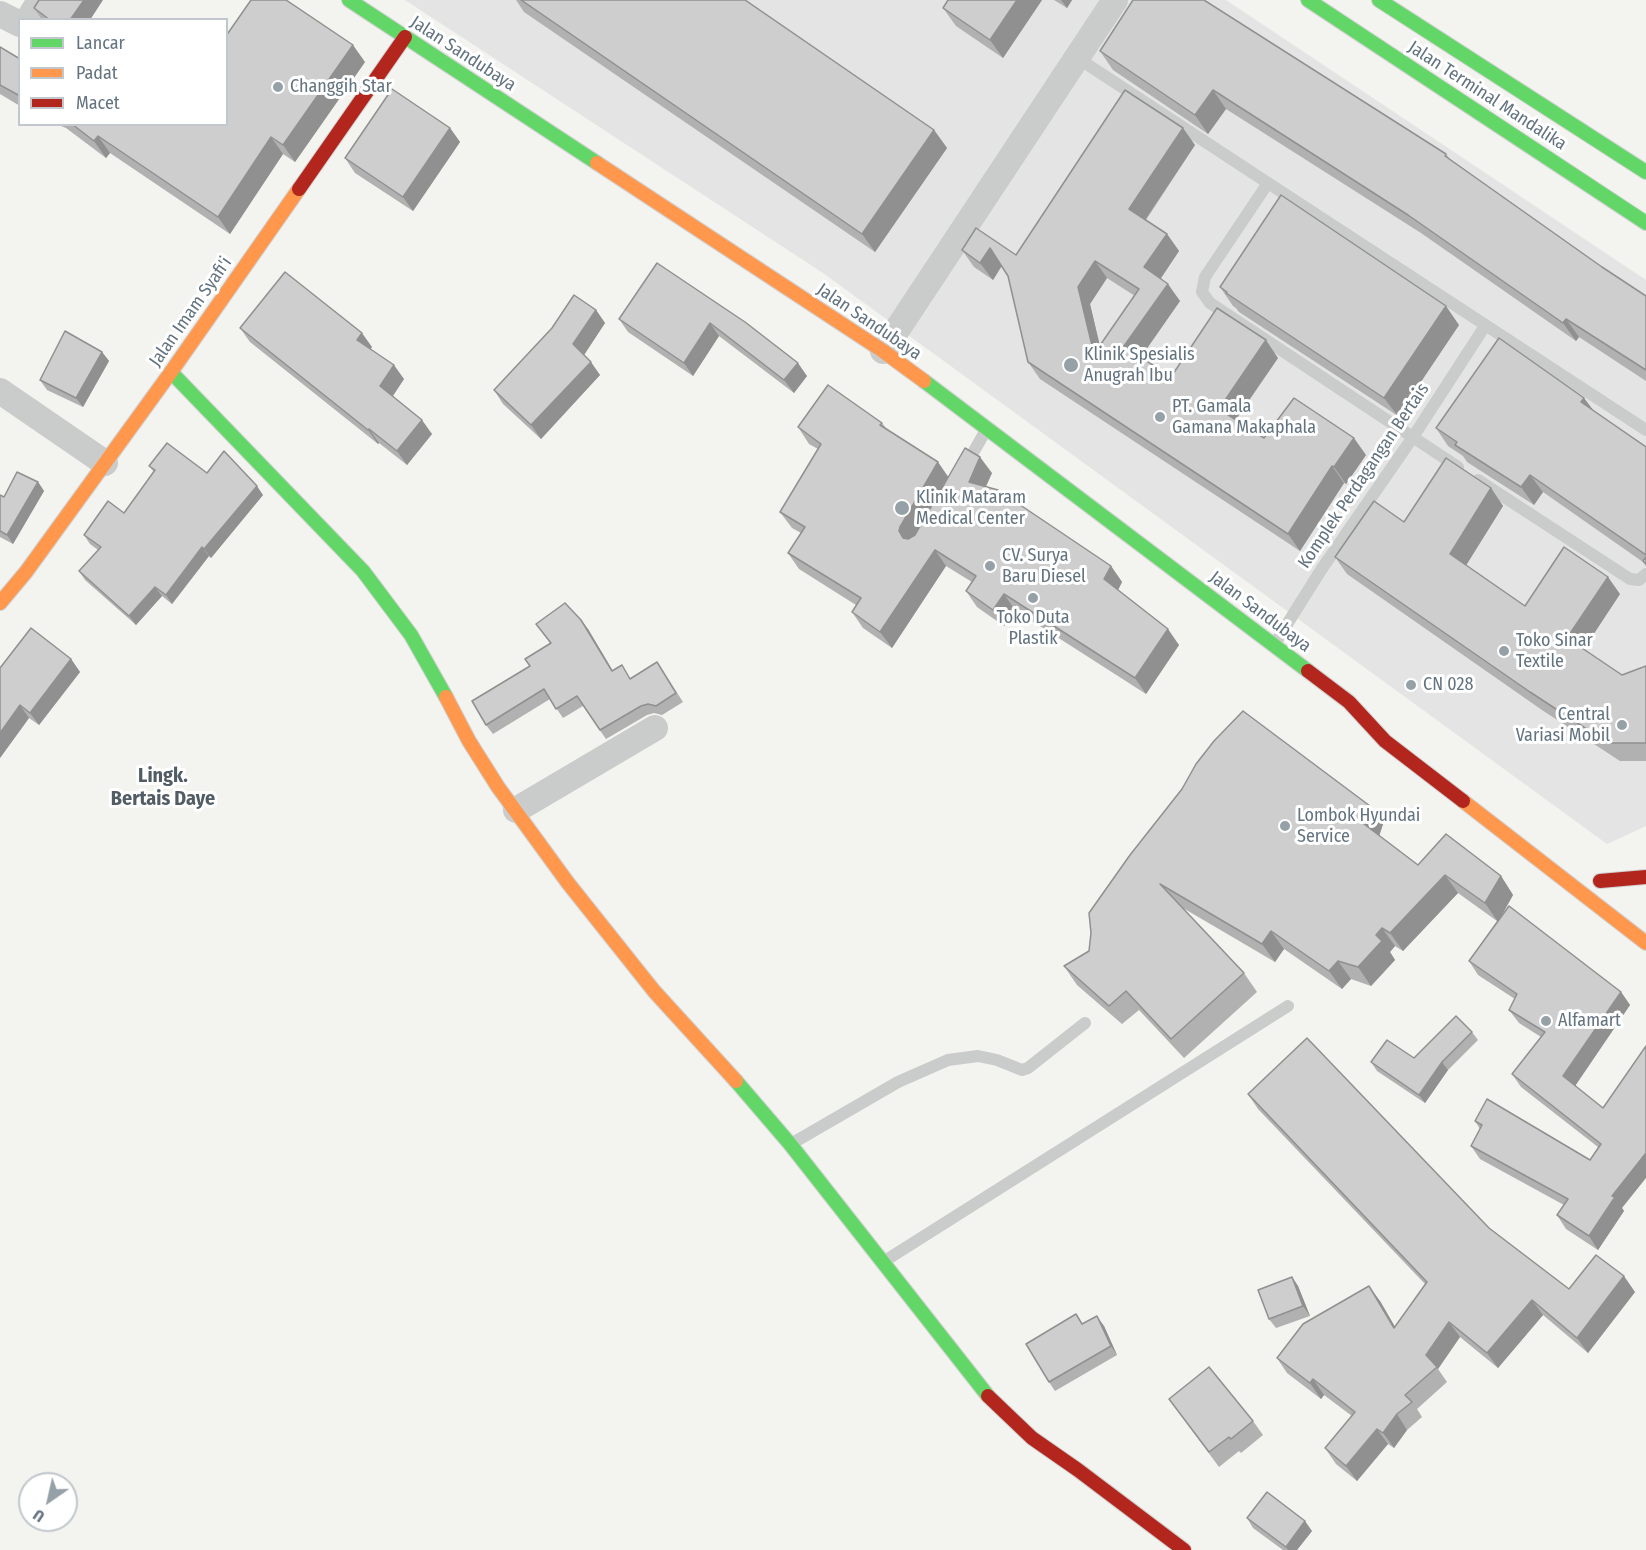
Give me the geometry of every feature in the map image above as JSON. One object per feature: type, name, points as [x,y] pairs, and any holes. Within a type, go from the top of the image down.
[{"type":"main road","name":"Jalan Sandubaya","points":[[349,0],[883,351],[1349,702],[1385,741],[1646,943]]},
{"type":"main road","name":"Jalan Terminal Mandalika","points":[[1308,0],[1646,223]]},
{"type":"main road","points":[[1379,0],[1646,172]]},
{"type":"main road","name":"Jalan Imam Syafi'i","points":[[4,592],[105,463],[171,372],[405,37]]},
{"type":"main road","points":[[171,372],[363,572],[411,635],[470,741],[568,883],[654,991],[720,1062],[790,1144],[988,1397],[1032,1438],[1094,1481],[1184,1550]]},
{"type":"main road","name":"Jalan Sandubaya","points":[[1349,702],[1387,720]]},
{"type":"main road","points":[[1618,896],[1595,878],[1646,877]]},
{"type":"street","points":[[29,18],[40,0]]},
{"type":"street","points":[[883,351],[1115,0]]},
{"type":"street","points":[[0,14],[18,23]]},
{"type":"street","points":[[0,391],[105,463]]},
{"type":"street","points":[[516,810],[655,728]]},
{"type":"lane","points":[[1076,57],[1646,430]]},
{"type":"lane","points":[[1268,183],[1205,277],[1202,292],[1210,303],[1630,579],[1639,580],[1646,574]]},
{"type":"lane","name":"Komplek Perdagangan Bertais","points":[[1274,646],[1321,570],[1413,437],[1485,326]]},
{"type":"lane","points":[[958,478],[987,429]]},
{"type":"lane","points":[[882,1263],[1288,1006]]},
{"type":"lane","points":[[790,1144],[898,1082],[948,1060],[978,1056],[997,1060],[1022,1070],[1028,1068],[1085,1023]]},
{"type":"shaded area","points":[[405,0],[1226,0],[1646,280],[1646,826],[1607,844],[823,273]]},
{"type":"building","points":[[39,0],[84,0],[71,18],[47,18],[34,8]]},
{"type":"building","points":[[251,0],[286,0],[353,45],[283,145],[271,137],[218,217],[98,136],[94,141],[75,126],[228,126],[228,33]]},
{"type":"building","points":[[521,0],[745,0],[934,130],[862,234]]},
{"type":"building","points":[[948,0],[1017,0],[990,40],[943,8]]},
{"type":"building","points":[[1133,0],[1204,0],[1446,154],[1445,156],[1646,296],[1646,370],[1566,319],[1563,323],[1408,215],[1213,90],[1195,115],[1100,51]]},
{"type":"building","points":[[0,47],[18,58],[18,95],[0,85]]},
{"type":"building","points":[[392,89],[450,128],[403,197],[345,158]]},
{"type":"building","points":[[1125,90],[1183,128],[1129,209],[1167,234],[1144,267],[1168,284],[1124,346],[1171,377],[1217,308],[1266,340],[1219,409],[1264,438],[1294,398],[1354,438],[1334,467],[1332,466],[1288,534],[1028,362],[1008,276],[990,248],[980,263],[962,250],[976,228],[1016,255]],"holes":[[[1095,261],[1139,289],[1094,354],[1078,287]]]},
{"type":"building","points":[[1281,195],[1446,306],[1384,398],[1220,287]]},
{"type":"building","points":[[657,263],[745,322],[798,363],[784,380],[710,323],[684,363],[619,319]]},
{"type":"building","points":[[285,272],[362,333],[357,340],[394,365],[380,386],[422,420],[397,451],[240,328]]},
{"type":"building","points":[[574,295],[596,310],[573,344],[591,362],[531,425],[494,390],[552,328]]},
{"type":"building","points":[[65,331],[102,352],[76,398],[40,380]]},
{"type":"building","points":[[1499,338],[1584,398],[1581,402],[1646,447],[1646,555],[1530,475],[1521,487],[1455,445],[1457,442],[1436,428]]},
{"type":"building","points":[[828,385],[882,423],[880,425],[938,462],[900,527],[899,531],[903,538],[908,539],[915,535],[965,448],[980,457],[969,482],[998,490],[1111,566],[1104,579],[1168,629],[1135,678],[1004,594],[993,610],[966,591],[976,576],[935,550],[880,632],[852,612],[861,598],[788,553],[805,527],[780,512],[821,444],[798,427]]},
{"type":"building","points":[[167,443],[207,473],[224,451],[257,486],[204,549],[202,547],[166,595],[155,587],[129,616],[79,571],[101,547],[84,535],[108,501],[124,513],[155,470],[149,466]]},
{"type":"building","points":[[1446,458],[1491,488],[1450,554],[1525,606],[1564,547],[1608,577],[1567,638],[1622,675],[1646,666],[1646,743],[1608,743],[1335,557],[1374,501],[1404,522]]},
{"type":"building","points":[[17,472],[38,482],[7,535],[0,531],[0,495],[4,497]]},
{"type":"building","points":[[565,603],[581,620],[612,671],[622,665],[630,679],[657,662],[676,693],[656,706],[648,704],[641,706],[600,730],[577,696],[556,709],[544,689],[486,725],[472,701],[530,666],[525,659],[551,643],[536,624]]},
{"type":"building","points":[[31,628],[71,659],[30,713],[20,705],[0,733],[0,668]]},
{"type":"building","points":[[1243,711],[1370,806],[1364,824],[1418,865],[1446,834],[1501,876],[1485,903],[1445,875],[1390,933],[1382,928],[1376,935],[1382,941],[1358,967],[1338,961],[1329,971],[1271,931],[1262,944],[1160,884],[1244,973],[1171,1039],[1126,991],[1109,1006],[1064,966],[1089,951],[1091,933],[1089,913],[1130,855],[1182,789],[1196,764]]},
{"type":"building","points":[[1509,906],[1621,992],[1563,1076],[1603,1108],[1646,1046],[1646,1153],[1612,1196],[1615,1197],[1589,1236],[1557,1215],[1568,1199],[1471,1146],[1482,1125],[1475,1121],[1487,1099],[1590,1160],[1601,1144],[1512,1074],[1545,1032],[1509,1010],[1517,994],[1469,961]]},
{"type":"building","points":[[1456,1016],[1472,1032],[1442,1062],[1419,1095],[1371,1062],[1387,1040],[1414,1058]]},
{"type":"building","points":[[1307,1038],[1489,1228],[1569,1289],[1596,1255],[1624,1276],[1577,1338],[1532,1300],[1487,1353],[1449,1322],[1426,1355],[1437,1367],[1405,1395],[1412,1402],[1397,1414],[1383,1433],[1377,1429],[1346,1466],[1325,1448],[1355,1412],[1313,1379],[1310,1383],[1277,1358],[1303,1324],[1369,1286],[1394,1328],[1427,1282],[1248,1094]]},
{"type":"building","points":[[1292,1277],[1303,1306],[1269,1319],[1258,1290]]},
{"type":"building","points":[[1076,1314],[1082,1324],[1097,1316],[1111,1346],[1049,1382],[1026,1344]]},
{"type":"building","points":[[1209,1367],[1253,1421],[1231,1439],[1229,1437],[1209,1452],[1169,1399]]},
{"type":"building","points":[[1267,1492],[1305,1521],[1286,1547],[1247,1518]]},
{"type":"traffic: fast","points":[[349,0],[597,163]]},
{"type":"traffic: fast","points":[[1308,0],[1646,223]]},
{"type":"traffic: fast","points":[[1379,0],[1646,172]]},
{"type":"traffic: fast","points":[[171,372],[363,571],[411,635],[446,697]]},
{"type":"traffic: fast","points":[[924,381],[1308,671]]},
{"type":"traffic: fast","points":[[736,1081],[790,1144],[988,1396]]},
{"type":"traffic: slow","points":[[597,163],[883,351],[924,381]]},
{"type":"traffic: slow","points":[[0,603],[26,572],[171,372],[299,189]]},
{"type":"traffic: slow","points":[[446,697],[469,741],[498,787],[568,883],[654,991],[736,1081]]},
{"type":"traffic: slow","points":[[1463,801],[1646,943]]},
{"type":"traffic: jam","points":[[299,189],[405,37]]},
{"type":"traffic: jam","points":[[1308,671],[1349,702],[1385,741],[1463,801]]},
{"type":"traffic: jam","points":[[1600,881],[1646,877]]},
{"type":"traffic: jam","points":[[988,1396],[1032,1438],[1184,1550]]},
{"type":"place","name":"Changgih Star","points":[[278,87]]},
{"type":"place","name":"Klinik Spesialis Anugrah Ibu","points":[[1071,365]]},
{"type":"place","name":"PT. Gamala Gamana Makaphala","points":[[1160,417]]},
{"type":"place","name":"Klinik Mataram Medical Center","points":[[902,508]]},
{"type":"place","name":"CV. Surya Baru Diesel","points":[[990,566]]},
{"type":"place","name":"Toko Duta Plastik","points":[[1033,598]]},
{"type":"place","name":"Toko Sinar Textile","points":[[1504,651]]},
{"type":"place","name":"CN 028","points":[[1411,685]]},
{"type":"place","name":"Central Variasi Mobil","points":[[1622,725]]},
{"type":"place","name":"Lombok Hyundai Service","points":[[1285,826]]},
{"type":"place","name":"Alfamart","points":[[1546,1021]]},
{"type":"district","name":"Lingk. Bertais Daye","points":[[163,788]]}]
